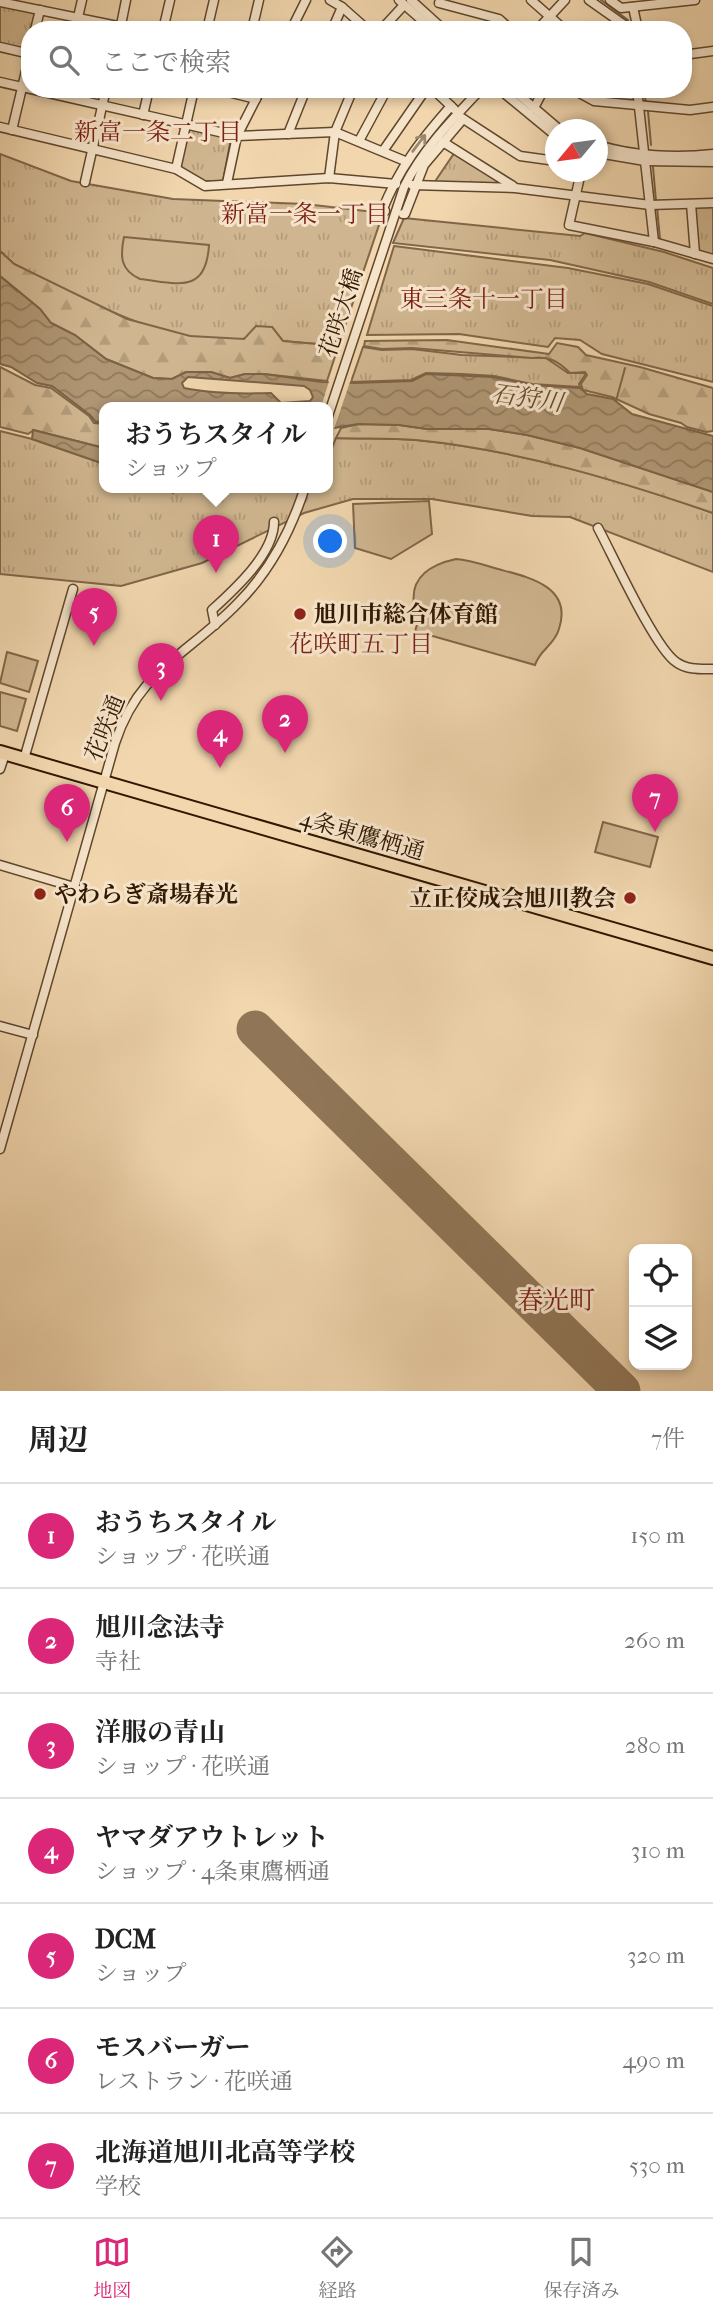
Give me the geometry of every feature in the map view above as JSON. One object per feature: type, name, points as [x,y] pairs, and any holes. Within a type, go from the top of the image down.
[{"type":"highway","name":"4条東鷹栖通","points":[[2,753],[713,958]]},
{"type":"street","points":[[77,21],[82,0]]},
{"type":"street","points":[[122,21],[126,0]]},
{"type":"street","points":[[165,21],[170,0]]},
{"type":"street","points":[[209,21],[214,0]]},
{"type":"street","points":[[254,21],[259,0]]},
{"type":"street","points":[[296,21],[306,0]]},
{"type":"street","points":[[330,0],[358,21]]},
{"type":"street","points":[[531,0],[555,21]]},
{"type":"street","points":[[546,21],[565,0]]},
{"type":"street","points":[[589,0],[619,21]]},
{"type":"street","points":[[610,0],[621,8],[695,0]]},
{"type":"street","points":[[0,2],[21,3],[91,21]]},
{"type":"street","points":[[388,21],[404,2],[428,20],[439,2],[501,21]]},
{"type":"street","points":[[336,21],[342,7]]},
{"type":"street","points":[[633,8],[636,21]]},
{"type":"street","points":[[37,21],[40,10]]},
{"type":"street","points":[[0,47],[21,52]]},
{"type":"street","points":[[692,54],[713,51]]},
{"type":"street","points":[[0,82],[21,88]]},
{"type":"street","points":[[12,130],[21,92]]},
{"type":"street","points":[[78,98],[237,136],[335,132],[405,161]]},
{"type":"street","points":[[85,182],[104,98]]},
{"type":"street","points":[[144,115],[147,98]]},
{"type":"street","points":[[176,169],[192,98]]},
{"type":"street","points":[[227,183],[237,136],[256,99],[252,98]]},
{"type":"street","points":[[288,134],[302,98]]},
{"type":"street","points":[[329,178],[335,132],[349,98]]},
{"type":"street","points":[[359,141],[382,98]]},
{"type":"street","points":[[383,151],[420,98]]},
{"type":"street","points":[[443,98],[460,115],[520,156],[545,160]]},
{"type":"street","points":[[403,214],[424,165],[474,98]]},
{"type":"street","points":[[510,98],[545,128]]},
{"type":"street","points":[[522,98],[547,119]]},
{"type":"street","points":[[534,108],[539,98]]},
{"type":"street","points":[[588,98],[594,101],[690,110],[713,107]]},
{"type":"street","points":[[641,98],[645,106],[645,157],[654,204],[653,242]]},
{"type":"street","points":[[385,211],[382,211],[405,161],[451,106]]},
{"type":"street","name":"花咲大橋","points":[[333,402],[404,187],[420,158],[460,115]]},
{"type":"street","points":[[0,127],[176,169],[205,186],[329,178],[394,184]]},
{"type":"street","points":[[443,142],[516,188]]},
{"type":"street","points":[[608,148],[645,157],[713,154]]},
{"type":"street","points":[[608,154],[713,162]]},
{"type":"street","points":[[579,182],[569,225],[653,242],[713,260]]},
{"type":"street","points":[[414,185],[516,188],[654,204],[713,203]]},
{"type":"street","points":[[691,204],[695,254]]},
{"type":"street","name":"花咲通","points":[[0,1149],[120,727],[137,696],[160,669],[239,603],[273,560],[288,534],[303,493]]},
{"type":"street","points":[[215,625],[212,610],[234,591],[253,569],[271,540],[274,522]]},
{"type":"street","points":[[598,528],[655,636],[671,659],[684,667],[713,669]]},
{"type":"street","points":[[24,759],[73,589]]},
{"type":"street","points":[[0,769],[2,753]]},
{"type":"street","points":[[0,865],[74,887]]},
{"type":"street","points":[[0,1026],[33,1035]]},
{"type":"green space","points":[[0,4],[35,12],[33,21],[21,21],[21,48],[0,44]]},
{"type":"green space","points":[[190,128],[231,138],[223,181],[204,181],[180,168]]},
{"type":"green space","points":[[455,152],[497,180],[496,184],[434,183]]},
{"type":"green space","points":[[0,154],[71,181],[173,199],[305,204],[383,213],[341,338],[328,345],[283,341],[272,327],[242,339],[182,335],[124,317],[96,305],[14,264],[0,251]]},
{"type":"green space","points":[[694,206],[713,207],[713,256],[697,250]]},
{"type":"green space","points":[[404,218],[580,236],[585,233],[664,252],[713,268],[713,304],[649,282],[550,260],[393,243]]},
{"type":"green space","points":[[124,237],[209,245],[207,261],[196,279],[187,282],[140,279],[128,271],[123,262]]},
{"type":"green space","points":[[394,246],[568,268],[648,284],[713,306],[713,382],[602,354],[580,340],[555,338],[548,347],[459,334],[367,335]]},
{"type":"green space","points":[[0,251],[14,264],[127,319],[190,336],[244,339],[256,326],[272,327],[283,341],[328,345],[341,338],[327,381],[264,374],[245,374],[230,378],[211,372],[186,372],[172,379],[153,378],[106,359],[75,335],[51,323],[40,309],[0,276]]},
{"type":"green space","points":[[447,340],[549,354],[557,343],[578,347],[586,355],[713,388],[713,431],[687,427],[612,397],[583,390],[581,384],[587,375],[585,372],[570,373],[557,362],[548,359],[364,346],[365,341]]},
{"type":"green space","points":[[363,347],[546,358],[568,373],[585,375],[580,387],[532,384],[494,376],[426,373],[411,380],[351,382]]},
{"type":"green space","points":[[0,367],[35,385],[51,388],[89,416],[94,423],[99,424],[99,447],[34,430],[28,434],[0,427]]},
{"type":"green space","points":[[359,424],[427,429],[489,429],[580,448],[713,492],[713,513],[604,478],[492,451],[416,440],[336,438],[341,428]]},
{"type":"green space","points":[[0,431],[99,462],[99,493],[333,493],[333,446],[336,438],[416,440],[492,451],[567,468],[713,513],[713,572],[570,517],[532,516],[432,499],[353,499],[304,513],[202,563],[121,586],[0,574]]},
{"type":"green space","points":[[429,501],[432,534],[391,559],[355,548],[353,504]]},
{"type":"green space","points":[[456,559],[534,580],[554,593],[562,614],[559,629],[535,665],[415,631],[417,620],[414,594],[419,579],[439,564]]},
{"type":"green space","points":[[7,652],[38,661],[29,692],[0,683]]},
{"type":"green space","points":[[0,692],[26,699],[17,731],[0,726]]},
{"type":"green space","points":[[603,822],[658,837],[650,867],[595,852]]},
{"type":"water","name":"石狩川","points":[[0,276],[40,309],[51,323],[75,335],[106,359],[153,378],[172,379],[186,372],[211,372],[230,378],[245,374],[264,374],[322,382],[354,383],[412,381],[426,374],[493,377],[532,385],[580,388],[587,394],[613,399],[632,414],[713,436],[713,492],[580,448],[527,435],[489,429],[427,429],[399,425],[358,424],[333,428],[333,402],[296,402],[310,401],[313,397],[310,390],[304,386],[188,377],[182,383],[184,388],[271,393],[280,402],[99,402],[99,422],[96,422],[52,386],[37,383],[11,367],[0,364]]},
{"type":"water","points":[[33,430],[99,447],[99,462],[32,439]]},
{"type":"pier","points":[[330,378],[351,379],[333,432],[333,402],[323,402]]},
{"type":"waterway","points":[[601,0],[628,21]]},
{"type":"waterway","points":[[645,98],[646,102]]},
{"type":"waterway","points":[[648,111],[651,145]]},
{"type":"waterway","points":[[653,167],[656,201]]},
{"type":"waterway","points":[[657,207],[660,239]]},
{"type":"waterway","points":[[616,401],[625,368]]},
{"type":"runway","points":[[255,1029],[622,1391]]},
{"type":"place","name":"おうちスタイル","points":[[216,573]]},
{"type":"place","name":"旭川市総合体育館","points":[[300,614]]},
{"type":"place","name":"DCM","points":[[94,646]]},
{"type":"place","name":"洋服の青山","points":[[161,701]]},
{"type":"place","name":"旭川念法寺","points":[[285,753]]},
{"type":"place","name":"ヤマダアウトレット","points":[[220,768]]},
{"type":"place","name":"北海道旭川北高等学校","points":[[655,832]]},
{"type":"place","name":"モスバーガー","points":[[67,842]]},
{"type":"place","name":"やわらぎ斎場春光","points":[[40,894]]},
{"type":"place","name":"立正佼成会旭川教会","points":[[630,898]]},
{"type":"district","name":"新富一条二丁目","points":[[158,132]]},
{"type":"district","name":"新富一条一丁目","points":[[305,214]]},
{"type":"district","name":"東三条十一丁目","points":[[484,299]]},
{"type":"district","name":"花咲町五丁目","points":[[361,644]]},
{"type":"district","name":"春光町","points":[[556,1300]]}]
